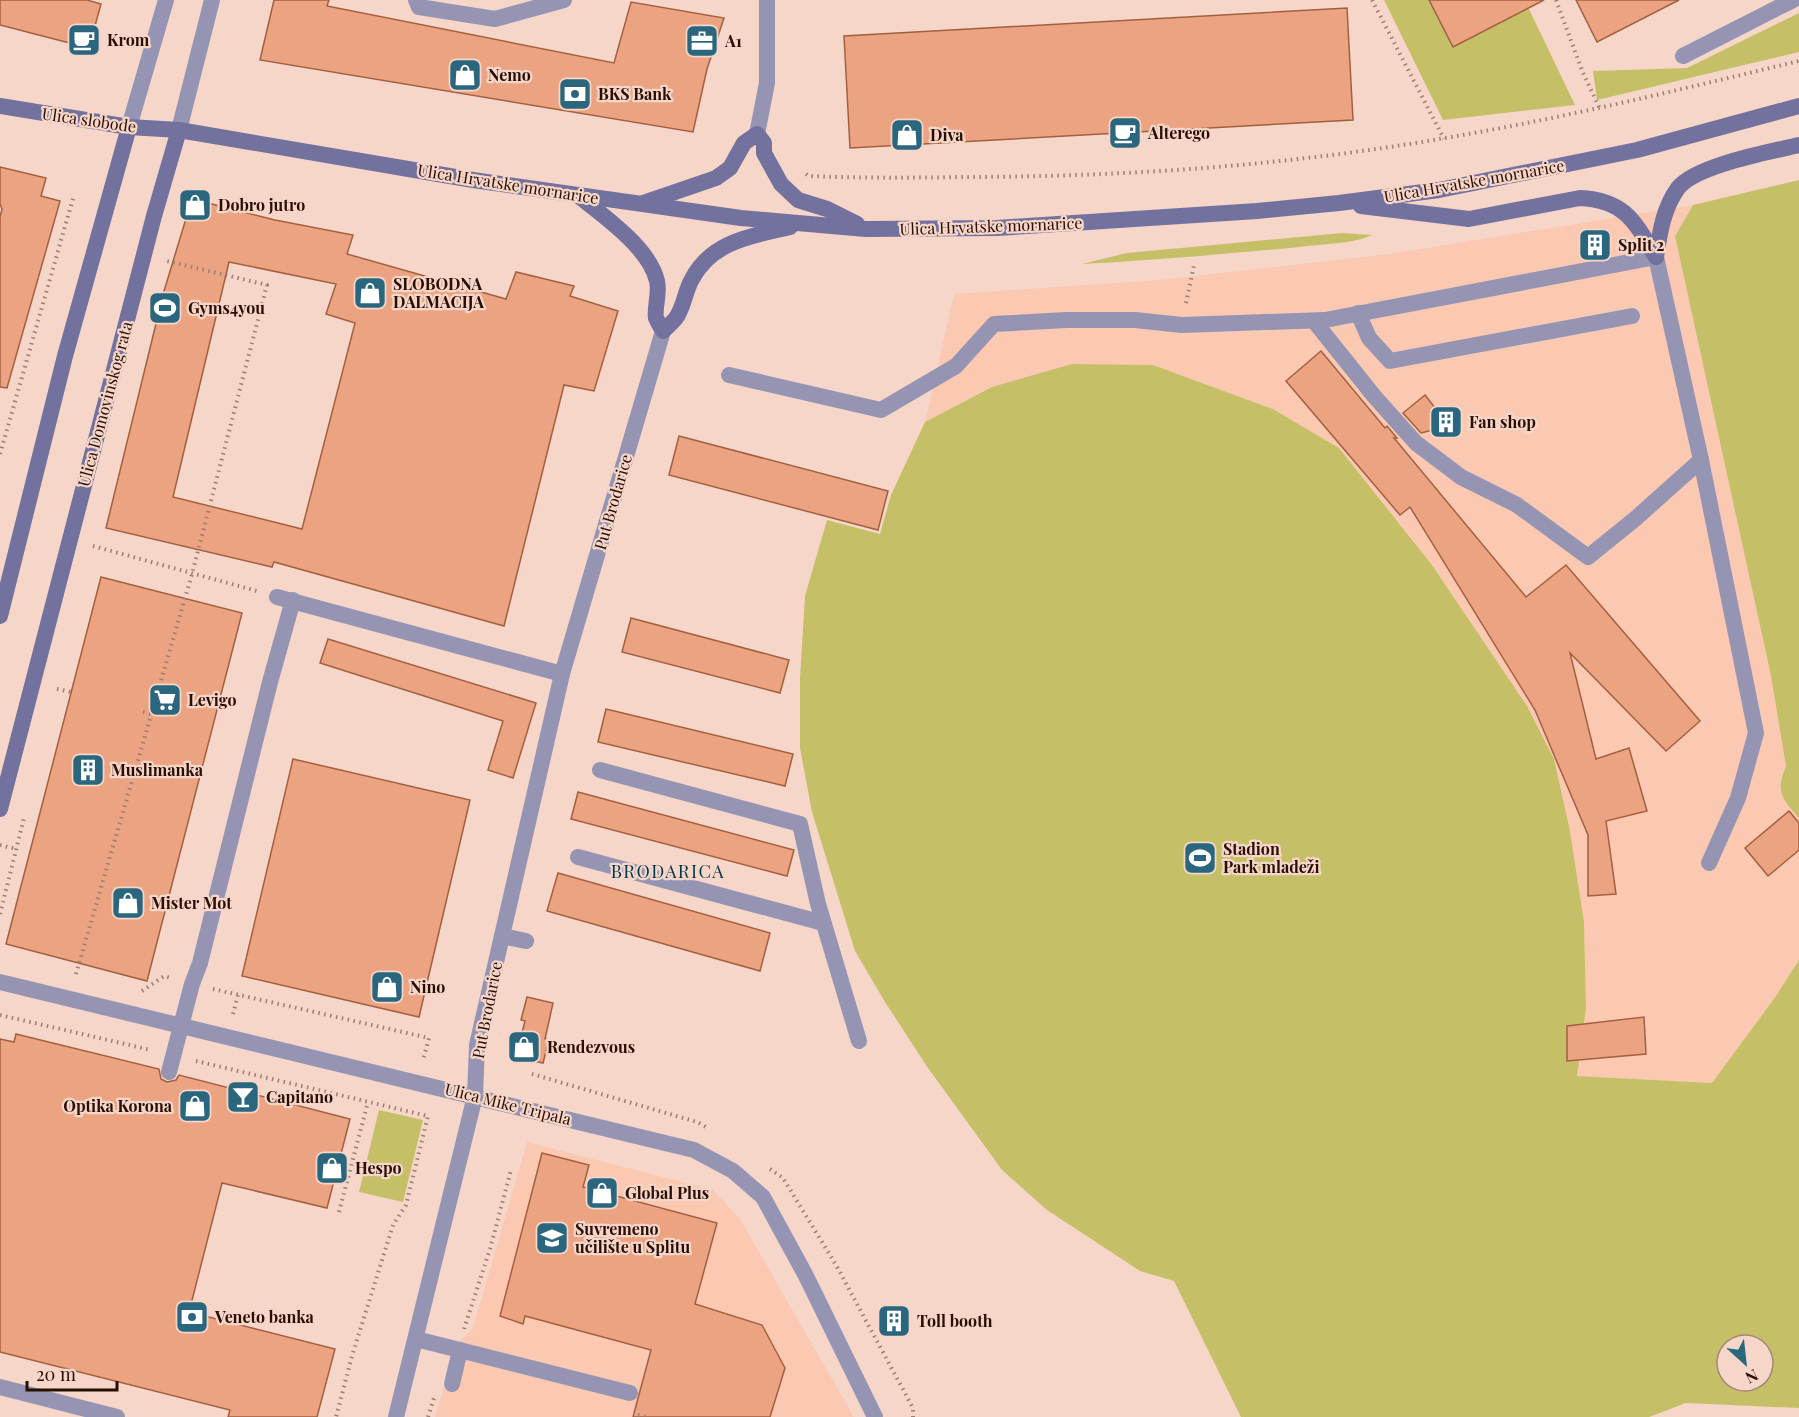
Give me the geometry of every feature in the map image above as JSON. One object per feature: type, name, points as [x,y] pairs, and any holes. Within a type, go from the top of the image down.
[{"type":"main road","name":"Ulica slobode","points":[[0,106],[129,127],[179,130]]},
{"type":"main road","name":"Ulica Hrvatske mornarice","points":[[179,130],[473,180],[741,218],[866,229],[1008,228],[1339,203],[1439,190],[1637,150],[1799,106]]},
{"type":"main road","points":[[0,616],[65,356],[129,127]]},
{"type":"main road","name":"Ulica Domovinskog rata","points":[[0,809],[127,318],[179,130]]},
{"type":"main road","points":[[639,204],[716,178],[730,168],[744,143],[757,134],[764,143],[764,153],[780,184],[798,200],[827,209],[866,229]]},
{"type":"main road","points":[[1656,257],[1661,224],[1680,185],[1715,166],[1799,144]]},
{"type":"main road","points":[[578,195],[641,251],[653,270],[657,282],[656,317],[663,331],[677,316],[691,280],[702,263],[714,252],[735,241],[806,224]]},
{"type":"main road","points":[[1339,203],[1469,219],[1580,198],[1599,199],[1612,203],[1625,213],[1637,226],[1656,257]]},
{"type":"street","points":[[129,127],[166,0]]},
{"type":"street","name":"Ulica Domovinskog rata","points":[[179,130],[212,0]]},
{"type":"street","points":[[416,0],[419,7],[495,20],[564,0]]},
{"type":"street","points":[[757,134],[767,83],[767,0]]},
{"type":"street","points":[[1683,56],[1793,0]]},
{"type":"street","points":[[729,375],[881,410],[956,366],[994,324],[1067,320],[1135,320],[1182,325],[1314,321],[1656,257],[1701,460],[1756,733],[1738,798],[1709,863]]},
{"type":"street","points":[[1358,313],[1369,338],[1390,361],[1632,316]]},
{"type":"street","points":[[1314,321],[1374,396],[1416,443],[1461,477],[1517,505],[1588,557],[1701,460]]},
{"type":"street","name":"Put Brodarice","points":[[396,1417],[475,1096],[477,1045],[562,674],[663,331]]},
{"type":"street","points":[[171,1064],[192,984],[200,963],[285,598],[562,674]]},
{"type":"street","points":[[600,770],[800,824],[824,922],[860,1041]]},
{"type":"street","points":[[578,857],[824,922]]},
{"type":"street","points":[[502,936],[526,941]]},
{"type":"street","name":"Ulica Mike Tripala","points":[[0,982],[694,1150],[733,1171],[763,1197],[806,1276],[875,1417]]},
{"type":"street","points":[[416,1339],[630,1393]]},
{"type":"street","points":[[452,1384],[454,1349]]},
{"type":"street","points":[[0,1387],[117,1417]]},
{"type":"path","points":[[1372,0],[1444,139]]},
{"type":"path","points":[[1556,0],[1583,73],[1600,109]]},
{"type":"path","points":[[800,170],[809,176],[853,178],[1057,177],[1217,167],[1444,139],[1600,109],[1799,61]]},
{"type":"path","points":[[0,454],[74,195]]},
{"type":"path","points":[[87,977],[76,974],[192,574],[267,285],[164,260]]},
{"type":"path","points":[[1182,325],[1194,265]]},
{"type":"path","points":[[93,546],[285,598]]},
{"type":"path","points":[[57,688],[70,692]]},
{"type":"path","points":[[143,712],[151,714]]},
{"type":"path","points":[[0,845],[16,849]]},
{"type":"path","points":[[132,988],[144,991],[164,976],[429,1038],[423,1061]]},
{"type":"path","points":[[0,1015],[171,1064],[368,1102],[428,1116],[406,1205],[393,1225],[352,1356],[336,1417]]},
{"type":"path","points":[[339,1212],[368,1102]]},
{"type":"path","points":[[454,1349],[466,1327],[511,1170]]},
{"type":"path","points":[[428,1417],[435,1395]]},
{"type":"shaded area","points":[[1384,0],[1429,0],[1453,46],[1528,7],[1575,105],[1443,120]]},
{"type":"shaded area","points":[[1799,13],[1799,52],[1597,100],[1593,71],[1687,68]]},
{"type":"shaded area","points":[[1799,180],[1799,818],[1788,806],[1782,794],[1781,782],[1786,766],[1771,676],[1675,236],[1693,205]]},
{"type":"shaded area","points":[[1693,205],[1675,236],[1771,676],[1786,766],[1780,779],[1786,805],[1799,818],[1799,960],[1776,996],[1712,1083],[1577,1076],[1586,1008],[1584,922],[1570,831],[1527,706],[1432,565],[1339,448],[1273,409],[1153,365],[992,387],[925,422],[954,294],[1160,280],[1389,254]]},
{"type":"shaded area","points":[[1342,233],[1372,235],[1327,244],[1191,257],[1082,264],[1127,253]]},
{"type":"shaded area","name":"Stadion Park mladeži","points":[[1072,364],[1153,365],[1273,409],[1339,448],[1432,565],[1527,706],[1554,759],[1570,831],[1584,922],[1586,1008],[1577,1076],[1712,1083],[1776,996],[1799,960],[1799,1408],[1686,1403],[1649,1417],[1241,1417],[1174,1281],[1140,1271],[1047,1210],[1002,1170],[928,1068],[855,951],[812,812],[800,748],[800,678],[805,596],[827,520],[880,534],[891,495],[925,422],[992,387]]},
{"type":"shaded area","points":[[379,1110],[423,1120],[403,1202],[359,1192]]},
{"type":"shaded area","points":[[527,1142],[713,1190],[740,1219],[854,1417],[435,1417],[456,1345],[473,1328]]},
{"type":"building","points":[[0,0],[87,0],[101,4],[89,48],[0,25]]},
{"type":"building","points":[[274,0],[329,0],[327,6],[614,63],[631,2],[724,18],[707,69],[693,132],[260,60]]},
{"type":"building","points":[[1429,0],[1544,0],[1453,47]]},
{"type":"building","points":[[1576,0],[1679,0],[1597,42]]},
{"type":"building","points":[[1347,8],[1353,120],[850,148],[844,36]]},
{"type":"building","points":[[0,167],[46,178],[41,196],[60,201],[7,388],[0,387],[0,217],[2,209]]},
{"type":"building","points":[[192,199],[275,220],[353,235],[347,254],[506,299],[516,272],[574,286],[570,296],[618,311],[594,391],[564,385],[504,626],[274,562],[272,567],[106,528],[164,291]],"holes":[[[229,262],[336,284],[326,314],[355,323],[302,529],[173,497]]]},
{"type":"building","points":[[1321,351],[1385,428],[1387,426],[1397,438],[1394,438],[1526,597],[1566,565],[1700,721],[1666,751],[1570,653],[1596,759],[1629,748],[1647,811],[1606,821],[1616,894],[1588,896],[1588,835],[1535,710],[1410,507],[1400,515],[1286,381]]},
{"type":"building","points":[[1425,395],[1449,426],[1421,433],[1403,413]]},
{"type":"building","points":[[679,436],[888,491],[878,530],[669,475]]},
{"type":"building","points":[[101,577],[242,613],[147,981],[6,944]]},
{"type":"building","points":[[631,618],[789,660],[780,693],[622,652]]},
{"type":"building","points":[[328,639],[536,703],[513,778],[488,770],[503,721],[320,663]]},
{"type":"building","points":[[606,709],[793,754],[785,786],[598,742]]},
{"type":"building","points":[[293,759],[470,800],[419,1017],[242,976]]},
{"type":"building","points":[[578,792],[794,850],[787,876],[571,819]]},
{"type":"building","points":[[1789,811],[1799,823],[1799,850],[1768,876],[1745,848]]},
{"type":"building","points":[[558,873],[770,933],[760,971],[547,911]]},
{"type":"building","points":[[527,997],[553,1003],[545,1039],[549,1040],[543,1063],[516,1057],[525,1021],[521,1020]]},
{"type":"building","points":[[1644,1017],[1646,1054],[1567,1061],[1567,1026]]},
{"type":"building","points":[[16,1034],[159,1069],[161,1079],[167,1082],[176,1080],[179,1075],[350,1119],[327,1208],[222,1183],[189,1312],[335,1349],[317,1417],[228,1417],[230,1410],[0,1352],[0,1039],[14,1042]]},
{"type":"building","points":[[542,1153],[589,1165],[583,1187],[717,1223],[695,1304],[762,1325],[785,1368],[770,1417],[633,1417],[651,1350],[525,1316],[523,1324],[500,1316]]},
{"type":"place","name":"Krom","points":[[84,40]]},
{"type":"place","name":"A1","points":[[702,41]]},
{"type":"place","name":"Nemo","points":[[465,75]]},
{"type":"place","name":"BKS Bank","points":[[575,94]]},
{"type":"place","name":"Alterego","points":[[1125,133]]},
{"type":"place","name":"Diva","points":[[907,135]]},
{"type":"place","name":"Dobro jutro","points":[[195,205]]},
{"type":"place","name":"Split 2","points":[[1595,245]]},
{"type":"place","name":"SLOBODNA DALMACIJA","points":[[370,293]]},
{"type":"place","name":"Gyms4you","points":[[165,308]]},
{"type":"place","name":"Fan shop","points":[[1446,422]]},
{"type":"place","name":"Levigo","points":[[165,700]]},
{"type":"place","name":"Muslimanka","points":[[88,770]]},
{"type":"place","name":"Stadion Park mladeži","points":[[1200,858]]},
{"type":"place","name":"Mister Mot","points":[[128,903]]},
{"type":"place","name":"Nino","points":[[387,987]]},
{"type":"place","name":"Rendezvous","points":[[524,1047]]},
{"type":"place","name":"Capitano","points":[[243,1097]]},
{"type":"place","name":"Optika Korona","points":[[195,1106]]},
{"type":"place","name":"Hespo","points":[[332,1168]]},
{"type":"place","name":"Global Plus","points":[[602,1193]]},
{"type":"place","name":"Suvremeno učilište u Splitu","points":[[552,1238]]},
{"type":"place","name":"Veneto banka","points":[[192,1317]]},
{"type":"place","name":"Toll booth","points":[[894,1321]]},
{"type":"district","name":"BRODARICA","points":[[668,872]]}]
